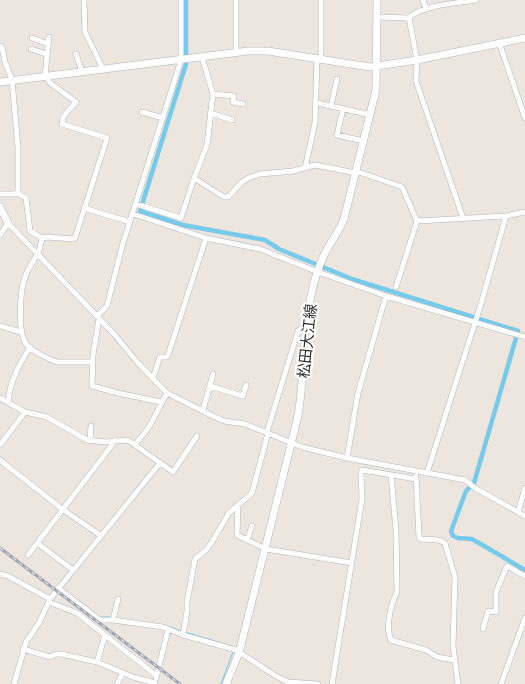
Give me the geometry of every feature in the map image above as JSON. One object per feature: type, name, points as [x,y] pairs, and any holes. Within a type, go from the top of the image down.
[{"type":"main road","name":"松田大江線","points":[[226,684],[239,653],[292,444],[301,402],[306,325],[312,295],[324,254],[344,220],[371,115],[376,90],[377,0]]},
{"type":"main road","points":[[0,82],[202,58],[236,52],[268,51],[347,65],[370,67],[417,60],[525,38]]},
{"type":"main road","points":[[0,207],[8,223]]},
{"type":"street","points":[[84,0],[84,32],[103,69]]},
{"type":"street","points":[[161,402],[92,386],[92,362],[98,317],[107,306],[132,214],[182,60],[181,0]]},
{"type":"street","points":[[236,0],[236,52]]},
{"type":"street","points":[[305,168],[315,123],[317,103],[315,79],[319,60],[320,0]]},
{"type":"street","points":[[423,0],[426,9]]},
{"type":"street","points":[[377,17],[409,18],[413,14],[426,9],[476,0]]},
{"type":"street","points":[[409,18],[417,60],[416,81],[463,218]]},
{"type":"street","points":[[0,194],[18,193],[26,198],[30,231],[42,238],[75,238],[106,138],[62,124],[63,117],[76,102],[50,83],[45,76],[49,37]]},
{"type":"street","points":[[32,38],[48,44]]},
{"type":"street","points":[[499,42],[525,118]]},
{"type":"street","points":[[0,46],[2,47],[12,80],[18,148],[18,193]]},
{"type":"street","points":[[31,49],[46,54]]},
{"type":"street","points":[[76,54],[82,72]]},
{"type":"street","points":[[136,204],[181,218],[207,145],[213,94],[202,58]]},
{"type":"street","points":[[331,106],[337,79]]},
{"type":"street","points":[[213,94],[234,96],[233,102],[243,104]]},
{"type":"street","points":[[317,103],[371,115]]},
{"type":"street","points":[[343,109],[337,136],[364,141]]},
{"type":"street","points":[[142,112],[163,118]]},
{"type":"street","points":[[210,114],[232,120]]},
{"type":"street","points":[[194,178],[224,197],[228,197],[248,178],[315,166],[356,172],[402,187],[417,220],[396,287]]},
{"type":"street","points":[[84,208],[130,222]]},
{"type":"street","points":[[417,220],[506,216],[525,212]]},
{"type":"street","points":[[132,214],[206,238],[260,249],[319,269],[386,296],[475,320],[525,337]]},
{"type":"street","points":[[427,473],[481,304],[506,216]]},
{"type":"street","points":[[0,232],[8,223],[98,317],[167,393],[224,421],[245,424],[292,444],[347,458],[465,480],[475,488],[525,516]]},
{"type":"street","points":[[42,238],[37,255],[24,279],[21,332],[26,345],[57,362],[92,362]]},
{"type":"street","points":[[153,378],[160,357],[167,358],[206,238]]},
{"type":"street","points":[[347,458],[358,393],[386,296]]},
{"type":"street","points":[[183,636],[187,611],[186,602],[196,559],[206,550],[229,513],[252,493],[267,432],[298,331],[306,325]]},
{"type":"street","points":[[0,326],[21,332]]},
{"type":"street","points":[[8,402],[10,388],[30,348]]},
{"type":"street","points":[[203,410],[214,374]]},
{"type":"street","points":[[210,386],[243,396],[246,385]]},
{"type":"street","points":[[135,445],[149,426],[167,393]]},
{"type":"street","points":[[0,398],[25,412],[47,417],[80,437],[90,440],[128,440],[173,472],[197,436]]},
{"type":"street","points":[[0,444],[25,412]]},
{"type":"street","points":[[90,440],[91,426]]},
{"type":"street","points":[[28,555],[115,441]]},
{"type":"street","points":[[0,460],[62,509],[100,535]]},
{"type":"street","points":[[14,684],[27,639],[39,623],[49,600],[160,463]]},
{"type":"street","points":[[332,684],[362,499],[361,472],[362,470],[416,479]]},
{"type":"street","points":[[416,470],[419,537],[421,539],[439,540],[445,543],[455,577],[454,660],[458,684]]},
{"type":"street","points":[[391,475],[396,530],[397,592],[389,624],[389,637],[391,640],[426,650],[438,657],[454,660]]},
{"type":"street","points":[[518,512],[525,488]]},
{"type":"street","points":[[238,505],[237,535],[266,549],[352,563]]},
{"type":"street","points":[[247,540],[252,526]]},
{"type":"street","points":[[37,543],[73,570]]},
{"type":"street","points":[[483,629],[488,611],[496,612],[496,592],[507,566],[525,576]]},
{"type":"street","points":[[0,574],[8,576],[49,600],[77,613],[157,676]]},
{"type":"street","points":[[58,588],[100,620],[158,626],[183,636],[236,650],[282,679],[293,683],[308,682],[318,684]]},
{"type":"street","points":[[113,620],[118,599]]},
{"type":"street","points":[[501,684],[525,618]]},
{"type":"street","points":[[23,649],[50,657],[61,654],[97,662],[154,683],[168,630]]},
{"type":"street","points":[[97,662],[104,635]]},
{"type":"street","points":[[117,684],[123,672]]},
{"type":"waterway","points":[[186,0],[186,64],[140,211],[183,225],[265,240],[279,249],[352,279],[518,331],[474,483],[466,491],[451,531],[453,536],[472,539],[525,570]]},
{"type":"waterway","points":[[99,617],[110,617]]},
{"type":"waterway","points":[[171,627],[181,631]]},
{"type":"waterway","points":[[185,632],[231,646]]},
{"type":"waterway","points":[[221,684],[233,652]]},
{"type":"railway","points":[[0,548],[180,684]]}]
